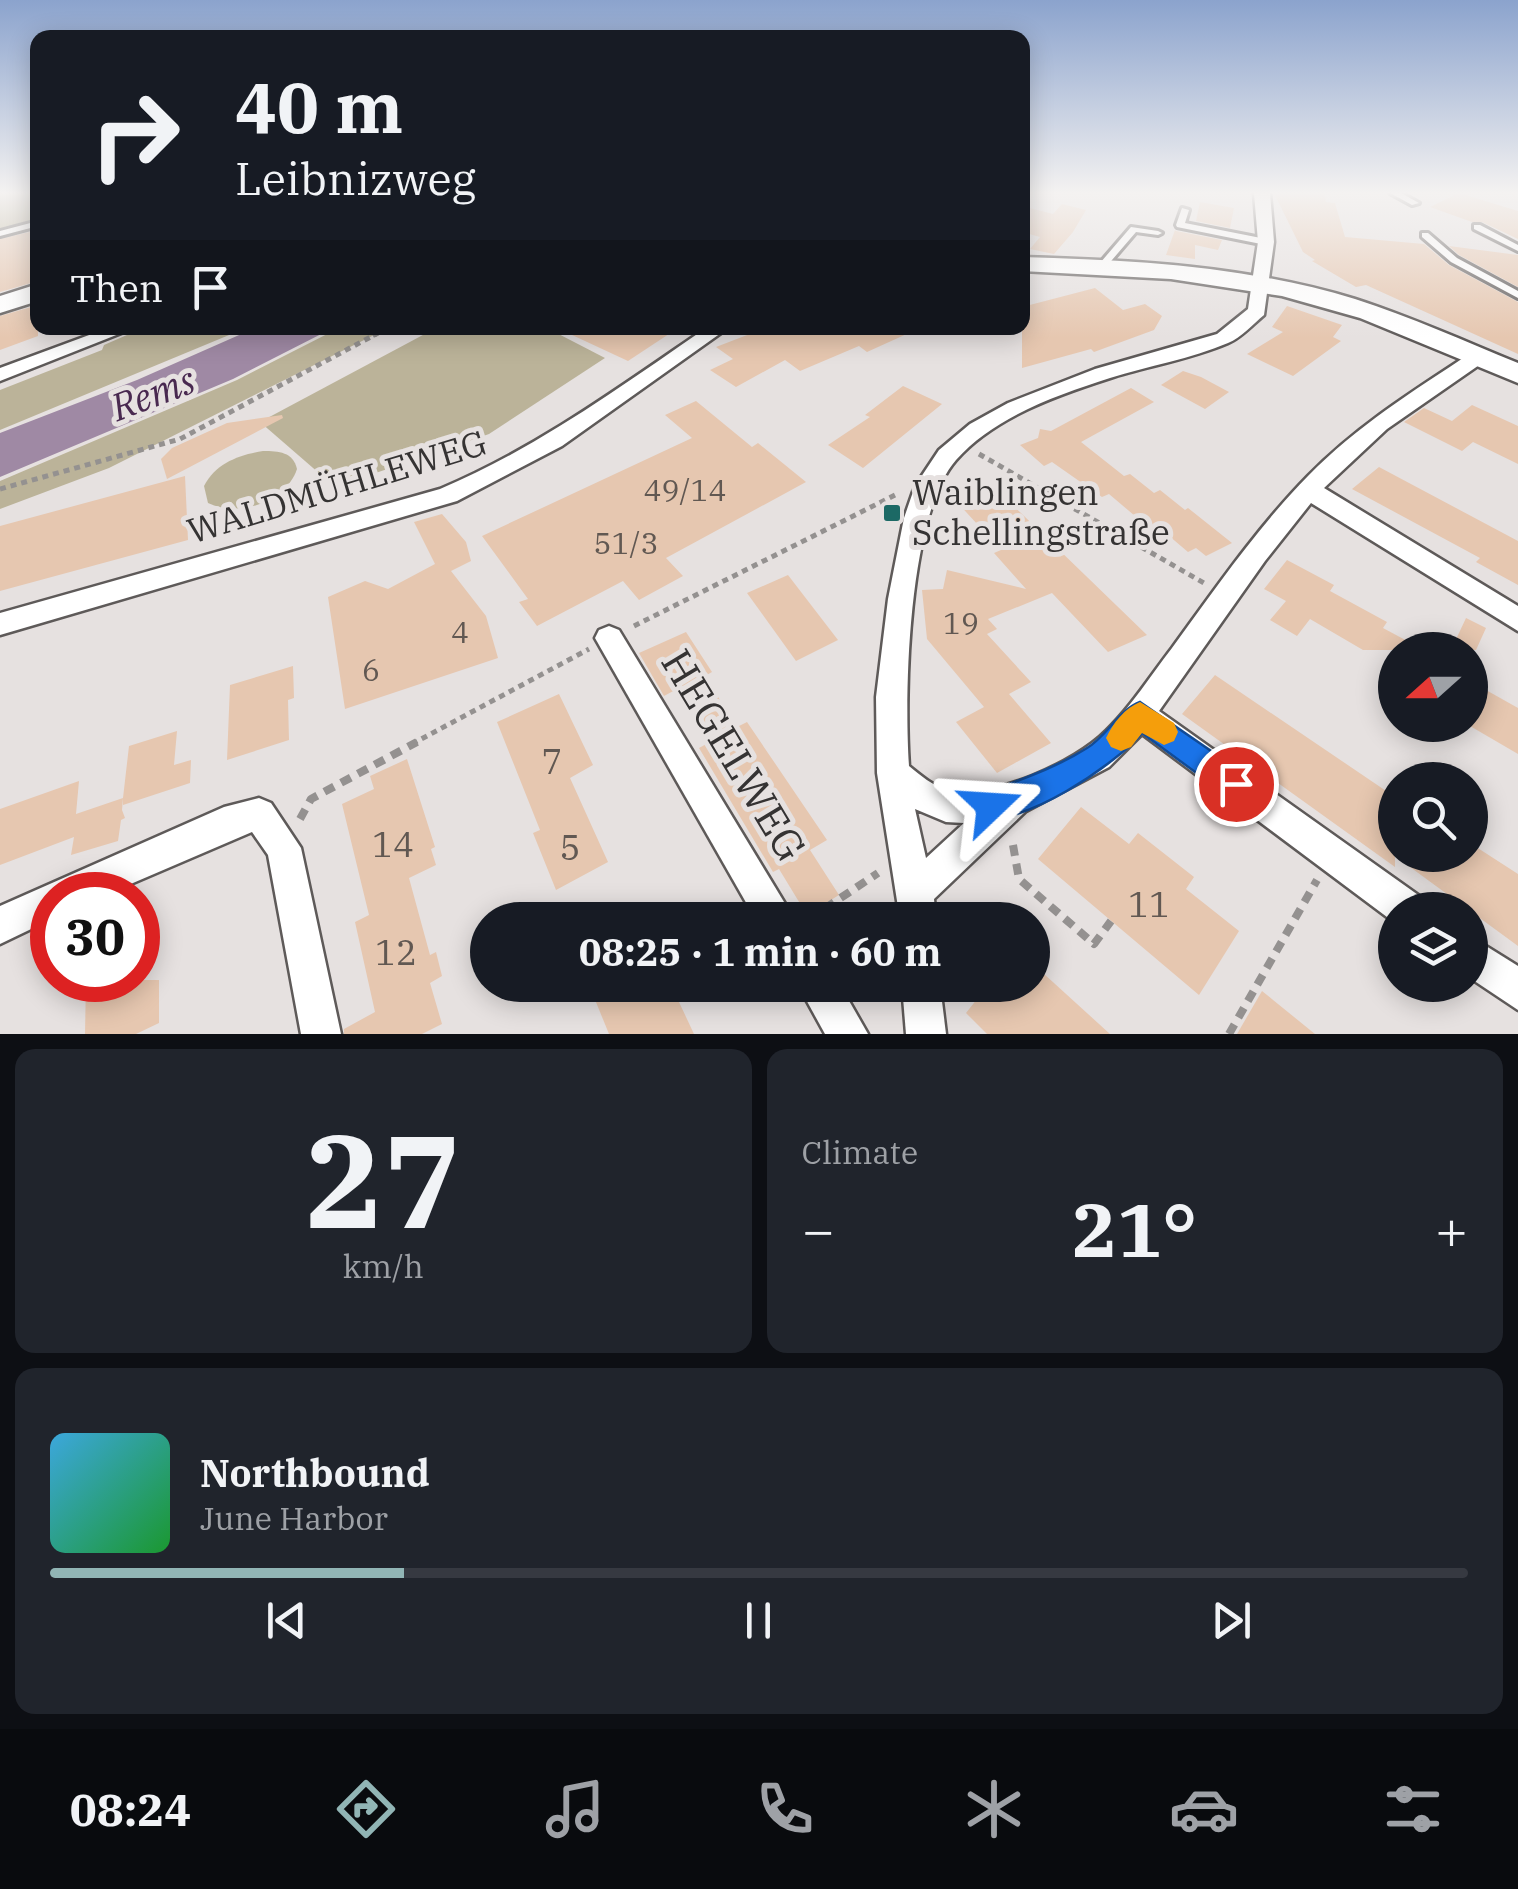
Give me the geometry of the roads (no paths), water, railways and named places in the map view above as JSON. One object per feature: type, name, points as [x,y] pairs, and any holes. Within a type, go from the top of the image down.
[{"type":"street","points":[[916,902],[893,773],[892,682],[901,598],[927,484],[959,443],[1050,392],[1224,338],[1257,311],[1265,241]]},
{"type":"street","points":[[1030,264],[1102,266],[1258,283],[1364,311],[1518,374]]},
{"type":"street","points":[[0,305],[30,295]]},
{"type":"street","points":[[0,376],[106,335]]},
{"type":"street","name":"WALDMÜHLEWEG","points":[[0,624],[448,495],[502,474],[544,450],[708,335]]},
{"type":"street","points":[[920,902],[1012,816],[1117,742],[1308,490],[1350,448],[1478,357]]},
{"type":"street","points":[[1308,490],[1518,620]]},
{"type":"street","name":"HEGELWEG","points":[[609,638],[766,902]]},
{"type":"street","points":[[1140,715],[1384,892]]},
{"type":"street","points":[[893,773],[938,806],[1012,816]]},
{"type":"street","points":[[115,872],[236,818],[259,814],[284,848],[321,1034]]},
{"type":"street","points":[[0,925],[30,911]]},
{"type":"street","points":[[1488,968],[1518,990]]},
{"type":"street","points":[[828,1002],[848,1034]]},
{"type":"street","points":[[923,1002],[926,1034]]},
{"type":"lane","points":[[1102,266],[1123,241]]},
{"type":"lane","points":[[1238,241],[1265,249]]},
{"type":"lane","points":[[1432,241],[1454,260],[1518,294]]},
{"type":"water","name":"Rems","points":[[239,335],[319,335],[233,379],[0,477],[0,433]]},
{"type":"place","name":"Waiblingen Schellingstraße","points":[[892,513]]}]
